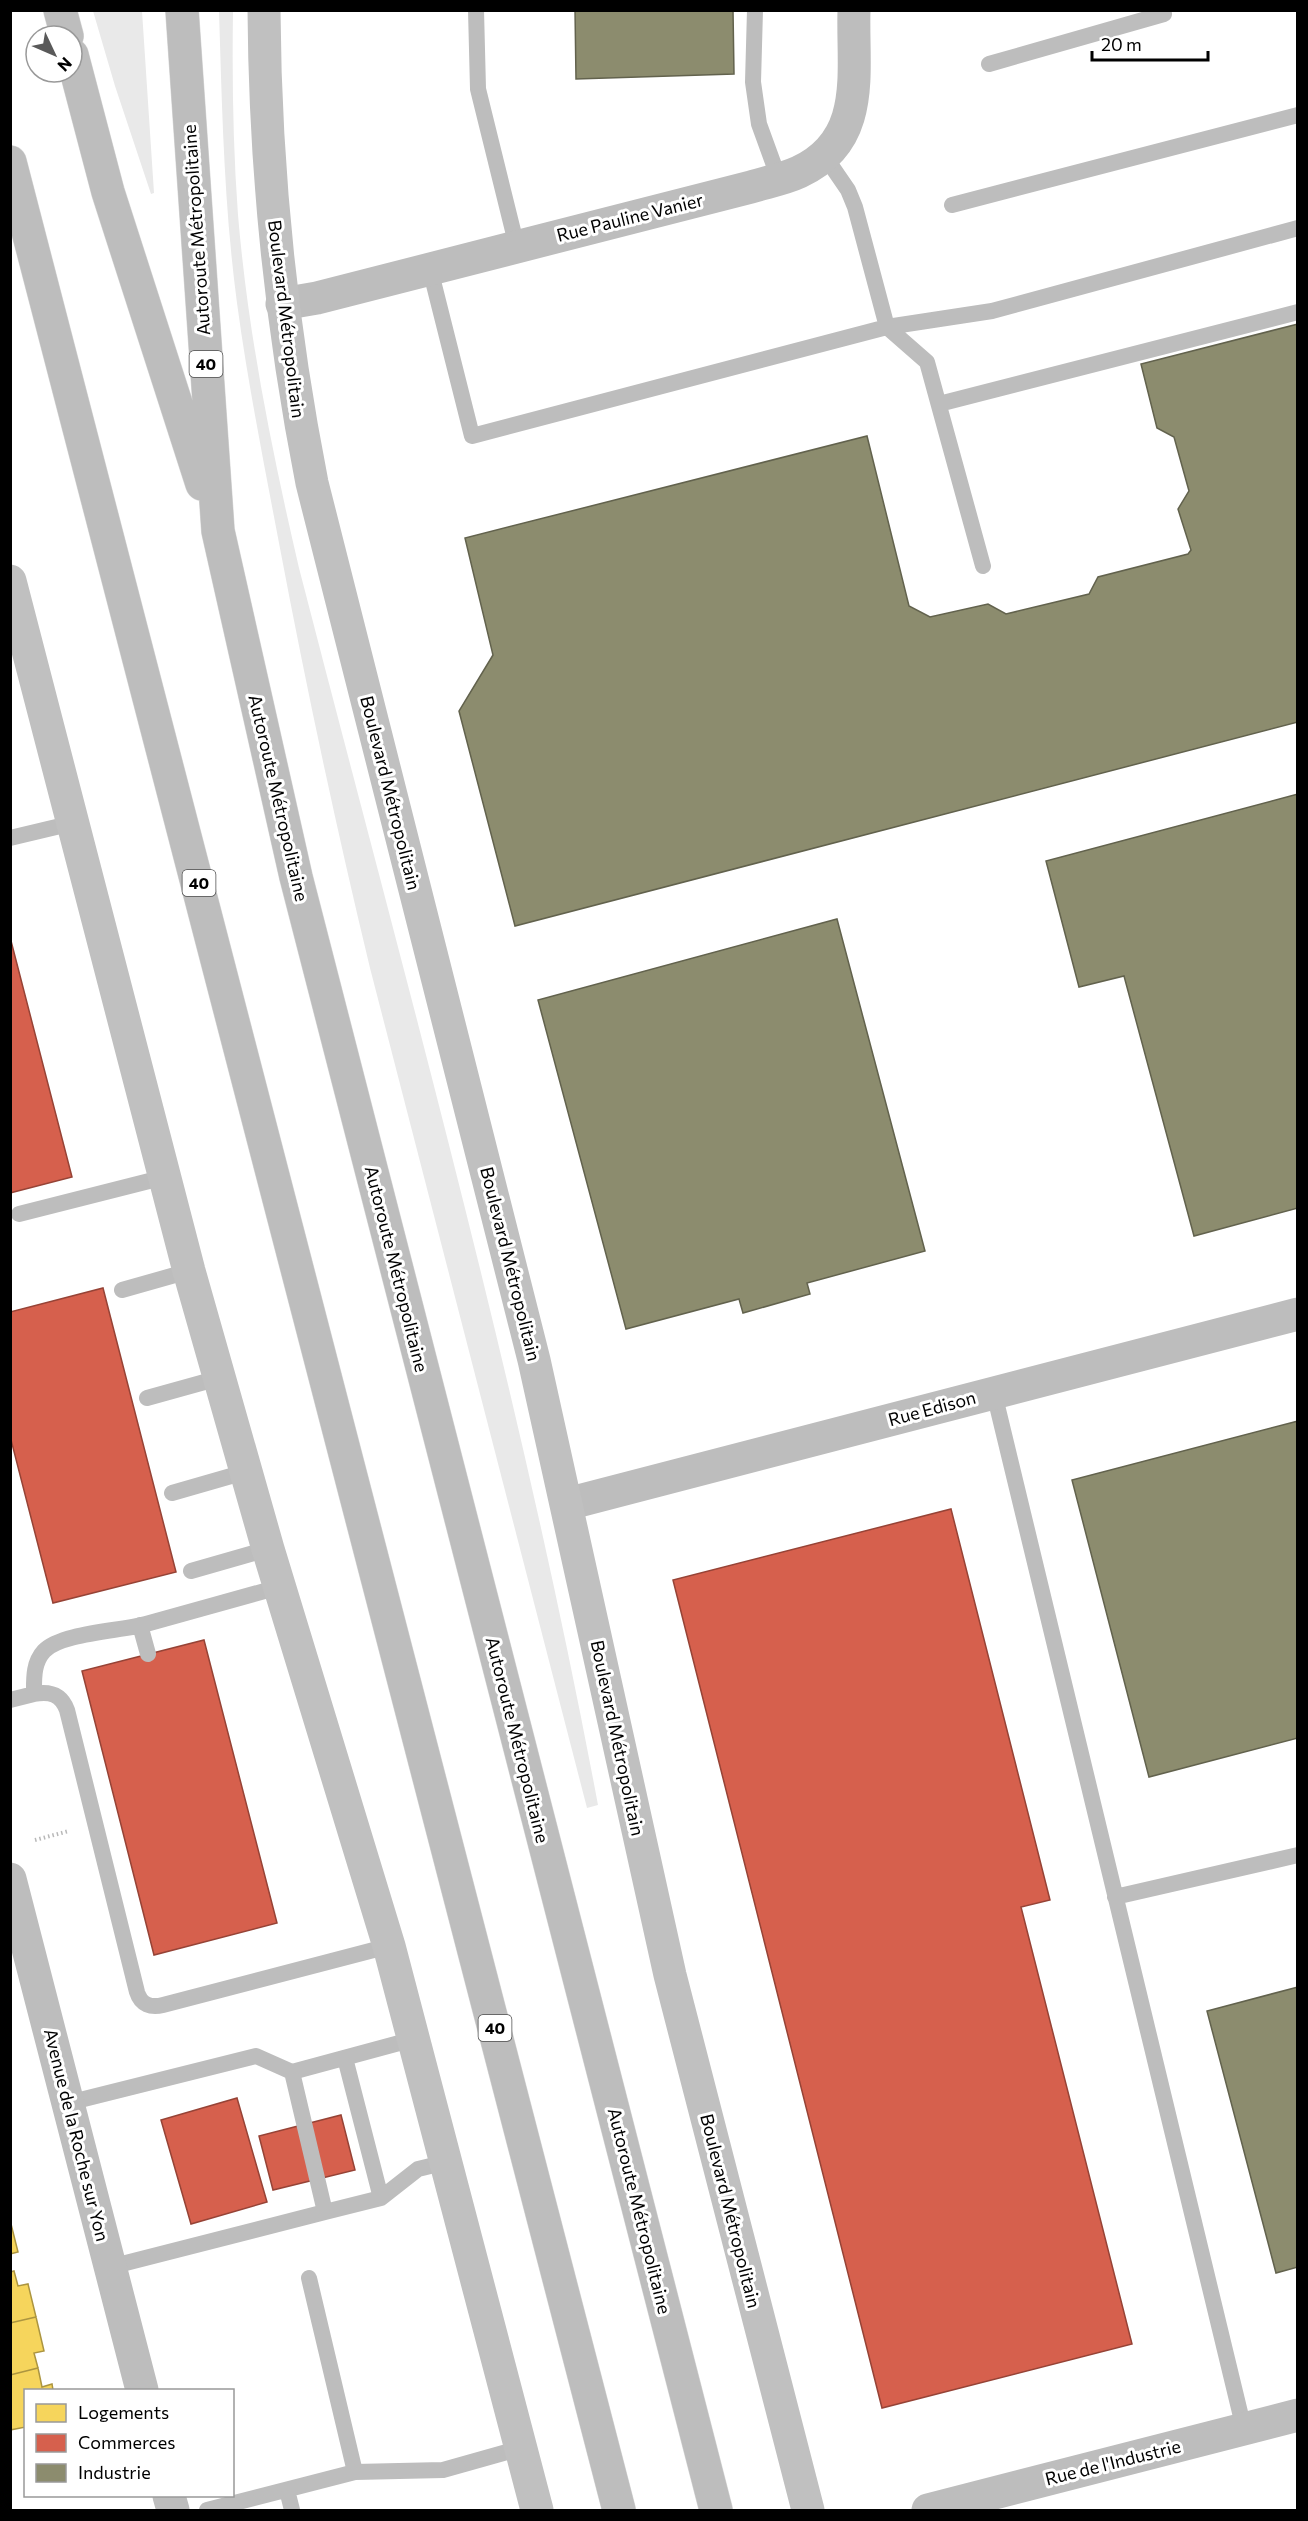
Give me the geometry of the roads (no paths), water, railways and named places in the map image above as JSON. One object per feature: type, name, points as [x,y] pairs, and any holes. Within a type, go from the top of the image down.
[{"type":"main road","name":"Autoroute Métropolitaine","points":[[182,10],[218,531],[299,888],[716,2511]]},
{"type":"main road","name":"Boulevard Métropolitain","points":[[264,10],[267,133],[282,304],[299,421],[321,524],[531,1348],[664,1952],[808,2511]]},
{"type":"main road","name":"Rue Pauline Vanier","points":[[282,304],[317,298],[797,173],[824,155],[844,128],[850,112],[854,94],[855,10]]},
{"type":"main road","points":[[80,84],[108,192],[218,531]]},
{"type":"main road","name":"40","points":[[10,162],[57,334],[619,2511]]},
{"type":"main road","points":[[10,581],[21,662],[73,823],[189,1271],[245,1472],[389,1946],[537,2511]]},
{"type":"main road","name":"Rue Edison","points":[[567,1504],[1298,1314]]},
{"type":"main road","name":"Avenue de la Roche sur Yon","points":[[10,1879],[141,2389]]},
{"type":"main road","name":"Rue de l'Industrie","points":[[928,2511],[1298,2415]]},
{"type":"lane","points":[[476,10],[478,89],[517,247]]},
{"type":"lane","points":[[755,10],[753,82],[759,124],[778,179]]},
{"type":"lane","points":[[989,64],[1168,12]]},
{"type":"lane","points":[[952,205],[1298,115]]},
{"type":"lane","points":[[824,155],[848,190],[855,207],[887,327],[927,362],[983,566]]},
{"type":"lane","points":[[430,269],[472,436],[887,327],[992,310],[1298,228]]},
{"type":"lane","points":[[939,404],[1298,312]]},
{"type":"lane","points":[[10,838],[73,823]]},
{"type":"lane","points":[[19,1214],[165,1177]]},
{"type":"lane","points":[[122,1290],[189,1271]]},
{"type":"lane","points":[[147,1398],[219,1378]]},
{"type":"lane","points":[[994,1393],[1244,2429]]},
{"type":"lane","points":[[172,1493],[245,1472]]},
{"type":"lane","points":[[191,1571],[268,1549]]},
{"type":"lane","points":[[34,1694],[35,1667],[44,1651],[51,1646],[74,1638],[140,1625],[279,1587]]},
{"type":"lane","points":[[140,1625],[147,1654]]},
{"type":"lane","points":[[10,1700],[48,1692],[64,1702],[137,1992],[143,2002],[154,2007],[163,2006],[389,1946]]},
{"type":"lane","points":[[1115,1897],[1298,1855]]},
{"type":"lane","points":[[68,2103],[256,2056],[292,2072],[414,2039]]},
{"type":"lane","points":[[345,2058],[381,2198]]},
{"type":"lane","points":[[292,2072],[325,2212]]},
{"type":"lane","points":[[110,2268],[381,2198],[418,2169],[447,2162]]},
{"type":"lane","points":[[309,2278],[355,2472]]},
{"type":"lane","points":[[207,2511],[355,2472],[443,2470],[521,2448]]},
{"type":"lane","points":[[287,2490],[292,2511]]}]
